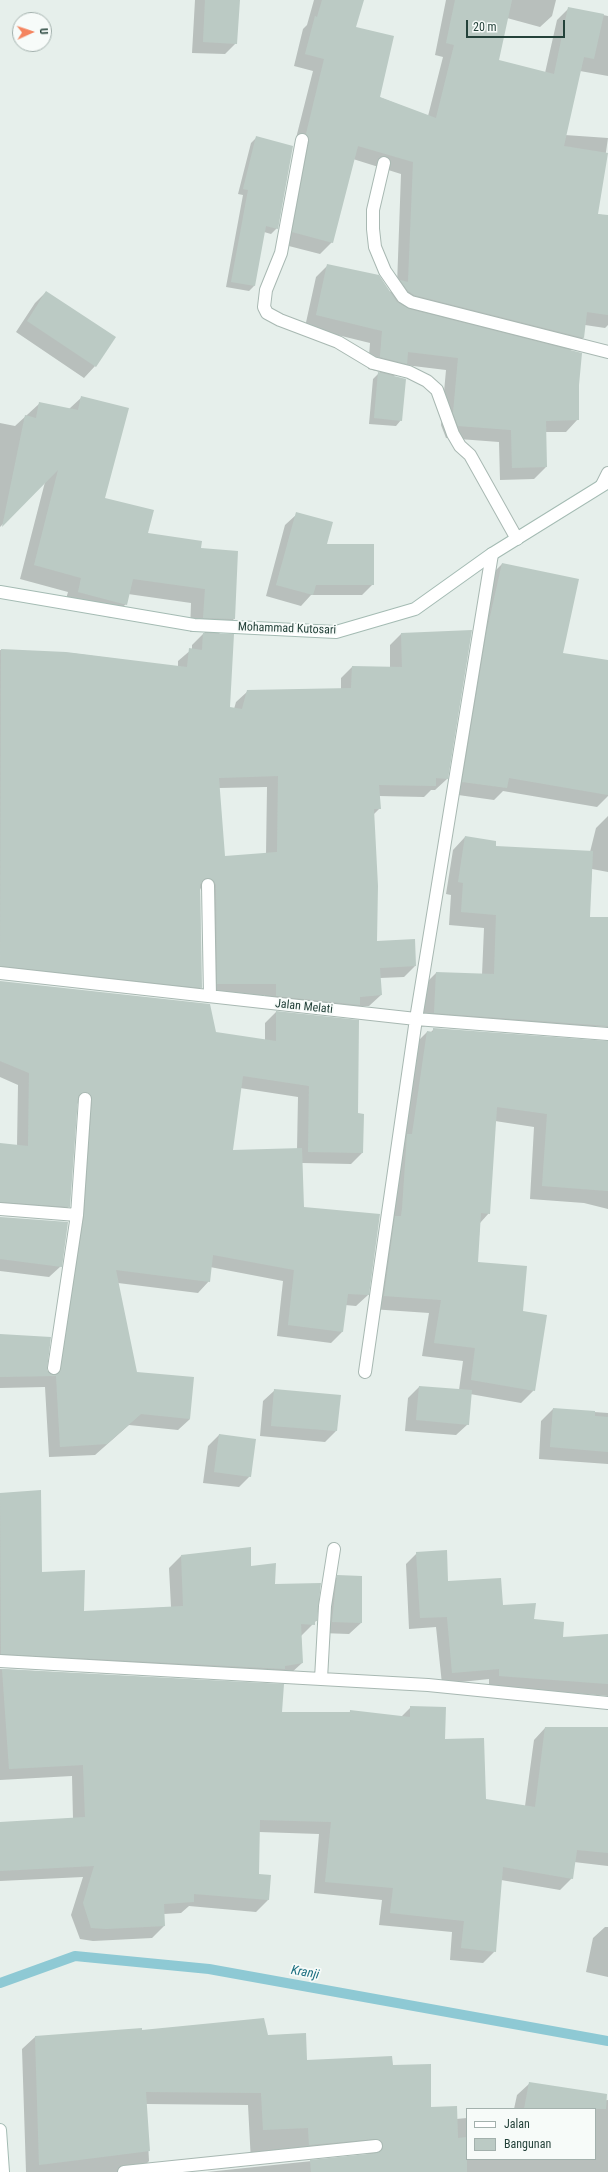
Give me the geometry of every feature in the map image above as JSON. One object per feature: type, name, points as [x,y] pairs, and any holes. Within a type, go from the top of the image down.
[{"type":"street","points":[[302,140],[281,253],[266,290],[264,307],[267,313],[280,320],[338,342],[372,364],[409,372],[427,381],[437,390],[453,434],[460,446],[470,455],[517,539]]},
{"type":"street","points":[[384,163],[373,210],[373,235],[379,259],[397,290],[403,296],[411,302],[608,352]]},
{"type":"street","points":[[605,484],[608,473]]},
{"type":"street","name":"Mohammad Kutosari","points":[[0,592],[194,625],[336,632],[415,609],[492,554],[605,484]]},
{"type":"street","points":[[365,1372],[416,1019],[492,554]]},
{"type":"street","points":[[208,885],[210,996]]},
{"type":"street","name":"Jalan Melati","points":[[0,973],[416,1019],[608,1034]]},
{"type":"street","points":[[54,1368],[77,1215],[85,1099]]},
{"type":"street","points":[[0,1209],[77,1215]]},
{"type":"street","points":[[321,1679],[325,1606],[334,1549]]},
{"type":"street","points":[[0,1661],[428,1685],[608,1703]]},
{"type":"street","points":[[0,2130],[3,2172]]},
{"type":"street","points":[[124,2172],[376,2146]]},
{"type":"building","points":[[205,0],[240,0],[237,44],[203,42]]},
{"type":"building","points":[[322,0],[364,0],[356,27],[394,36],[380,97],[436,118],[454,45],[446,43],[455,0],[512,0],[499,60],[554,74],[568,7],[604,14],[594,59],[584,57],[564,146],[608,153],[598,214],[608,215],[608,315],[587,312],[584,338],[414,295],[408,291],[400,280],[408,282],[413,162],[358,146],[333,243],[292,232],[309,141],[306,134],[324,59],[305,54],[315,16],[317,17]]},
{"type":"building","points":[[256,136],[293,146],[278,229],[266,226],[255,286],[231,282],[248,190],[243,189]]},
{"type":"building","points":[[327,264],[379,275],[397,302],[409,309],[582,353],[579,385],[579,420],[546,421],[547,467],[512,468],[511,430],[458,426],[453,413],[458,358],[408,352],[407,364],[380,357],[382,331],[316,315]]},
{"type":"building","points":[[46,291],[116,337],[96,367],[27,321]]},
{"type":"building","points":[[378,372],[406,379],[402,421],[374,418]]},
{"type":"building","points":[[81,396],[129,408],[105,498],[154,510],[148,533],[202,541],[201,548],[238,551],[235,619],[203,618],[205,589],[133,579],[127,605],[78,592],[81,578],[34,565],[58,470],[2,527],[25,415],[36,418],[39,402],[78,410]]},
{"type":"building","points":[[296,512],[333,522],[327,544],[374,544],[374,585],[316,585],[313,595],[276,585]]},
{"type":"building","points":[[502,563],[579,579],[563,653],[608,660],[608,795],[509,778],[507,788],[462,782],[487,630]]},
{"type":"building","points":[[472,630],[448,779],[436,778],[436,786],[379,785],[381,809],[374,809],[378,886],[377,941],[415,939],[416,966],[380,968],[382,995],[360,997],[360,1005],[276,996],[276,984],[217,984],[216,885],[214,881],[208,878],[204,879],[200,885],[202,988],[0,966],[1,649],[66,652],[187,667],[189,648],[202,650],[203,633],[234,634],[230,707],[242,709],[247,690],[351,688],[352,666],[402,667],[401,633]],"holes":[[[278,776],[277,852],[225,856],[219,778]]]},
{"type":"building","points":[[465,836],[496,841],[496,846],[593,851],[590,917],[608,917],[608,1026],[434,1013],[436,972],[494,974],[496,915],[461,912],[463,883],[458,882]]},
{"type":"building","points":[[0,981],[210,1004],[216,1032],[276,1041],[276,1011],[359,1020],[358,1113],[364,1114],[363,1153],[308,1152],[309,1086],[243,1076],[233,1150],[302,1148],[304,1207],[380,1214],[369,1295],[348,1294],[343,1332],[288,1325],[294,1270],[213,1255],[210,1282],[116,1270],[137,1372],[194,1377],[190,1419],[141,1414],[107,1444],[60,1447],[56,1376],[0,1377],[0,1334],[51,1337],[47,1370],[53,1375],[60,1372],[84,1216],[92,1099],[89,1093],[85,1092],[79,1095],[78,1098],[70,1207],[0,1202],[0,1143],[28,1146],[29,1073],[0,1061]]},
{"type":"building","points":[[433,1028],[608,1041],[608,1191],[542,1186],[547,1114],[497,1107],[490,1214],[481,1213],[478,1262],[527,1266],[523,1311],[547,1315],[535,1391],[471,1380],[475,1348],[434,1343],[441,1300],[384,1296],[395,1216],[401,1216],[402,1209],[407,1134],[412,1134],[427,1031],[433,1032]]},
{"type":"building","points":[[0,1217],[68,1222],[62,1267],[0,1259]]},
{"type":"building","points":[[419,1386],[472,1390],[469,1425],[416,1420]]},
{"type":"building","points":[[274,1389],[341,1395],[337,1431],[271,1426]]},
{"type":"building","points":[[553,1408],[595,1411],[595,1416],[608,1417],[608,1452],[550,1447]]},
{"type":"building","points":[[219,1434],[256,1439],[251,1477],[214,1472]]},
{"type":"building","points":[[41,1490],[42,1572],[85,1570],[84,1611],[183,1606],[181,1555],[251,1547],[251,1566],[276,1563],[275,1584],[321,1583],[317,1621],[315,1621],[315,1625],[301,1624],[303,1663],[285,1666],[285,1669],[1,1654],[0,1493]]},
{"type":"building","points":[[447,1550],[448,1581],[501,1578],[503,1605],[536,1603],[534,1619],[564,1622],[563,1637],[608,1634],[608,1684],[499,1676],[499,1669],[452,1673],[447,1617],[420,1618],[416,1552]]},
{"type":"building","points":[[337,1575],[362,1576],[362,1623],[332,1622]]},
{"type":"building","points":[[2,1669],[284,1684],[282,1712],[350,1712],[350,1710],[410,1717],[410,1706],[446,1707],[445,1739],[484,1738],[486,1799],[535,1807],[545,1727],[608,1727],[608,1853],[577,1850],[573,1879],[503,1867],[496,1952],[461,1948],[464,1921],[390,1913],[393,1888],[325,1882],[331,1822],[260,1820],[259,1874],[271,1875],[269,1900],[194,1894],[194,1902],[164,1904],[165,1926],[106,1929],[91,1928],[83,1903],[94,1866],[0,1871],[0,1822],[85,1817],[83,1765],[9,1769]]},
{"type":"building","points":[[264,2018],[268,2035],[306,2033],[307,2060],[392,2056],[393,2065],[431,2064],[431,2107],[457,2106],[458,2138],[466,2137],[467,2172],[311,2172],[310,2160],[377,2153],[383,2149],[382,2142],[375,2139],[309,2145],[308,2128],[263,2130],[261,2093],[146,2092],[150,2151],[39,2165],[35,2036],[142,2028],[142,2030]]},
{"type":"building","points":[[529,2082],[607,2094],[606,2109],[524,2108]]},
{"type":"waterway","name":"Kranji","points":[[0,1983],[75,1956],[209,1969],[608,2041]]}]
